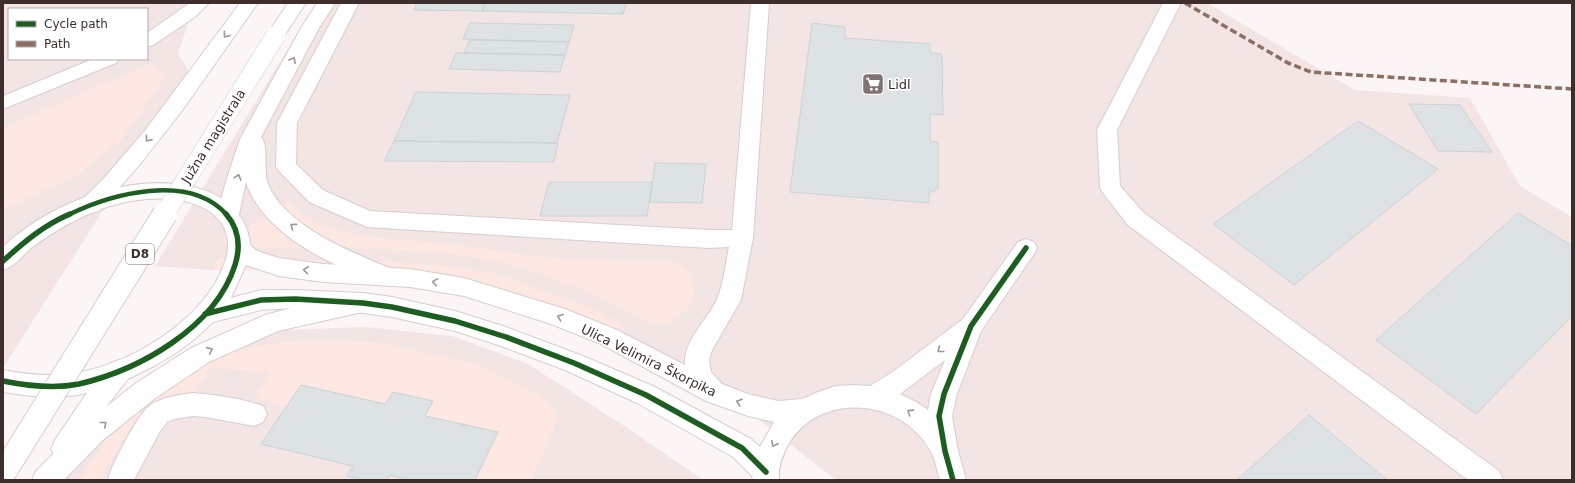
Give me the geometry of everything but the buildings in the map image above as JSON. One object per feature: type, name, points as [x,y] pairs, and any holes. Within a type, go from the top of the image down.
[{"type":"street","points":[[148,40],[189,13],[200,3]]},
{"type":"street","points":[[90,205],[114,182],[165,118],[249,3]]},
{"type":"street","name":"Južna magistrala","points":[[3,474],[297,3]]},
{"type":"street","points":[[228,214],[237,178],[250,139],[310,28],[326,3]]},
{"type":"street","points":[[350,3],[287,123],[286,166],[316,196],[367,219],[701,239],[742,238]]},
{"type":"street","points":[[715,393],[702,380],[698,372],[697,360],[700,348],[729,300],[742,238],[760,3]]},
{"type":"street","points":[[1172,3],[1107,130],[1110,188],[1136,219],[1490,480]]},
{"type":"street","points":[[3,103],[108,60]]},
{"type":"street","points":[[256,128],[255,167],[257,184],[266,201],[278,215],[317,244],[361,266],[388,277]]},
{"type":"street","points":[[3,261],[25,241],[56,221],[90,205],[125,195],[158,190],[187,192],[211,201],[228,214],[235,225],[238,238],[235,266],[228,282],[218,298],[205,314],[169,345],[118,371],[101,378],[77,384],[54,387],[32,387],[3,381]]},
{"type":"street","points":[[3,250],[25,241]]},
{"type":"street","points":[[953,480],[945,451],[939,416],[944,394],[971,326],[1026,248]]},
{"type":"street","name":"Ulica Velimira Škorpika","points":[[238,249],[249,257],[280,267],[323,273],[410,278],[464,287],[558,316],[609,337],[715,393],[748,405],[778,412],[805,410]]},
{"type":"street","points":[[205,314],[261,300],[295,299],[363,303],[392,307],[455,321],[578,365],[646,395],[742,448],[756,461],[766,476]]},
{"type":"street","points":[[45,480],[94,432],[145,391],[200,355],[273,322],[313,312],[363,303]]},
{"type":"street","points":[[874,397],[902,378],[971,326]]},
{"type":"street","points":[[647,356],[674,358],[700,348]]},
{"type":"street","points":[[45,480],[102,390],[118,371]]},
{"type":"street","points":[[766,476],[771,449],[779,434],[791,421],[805,410],[821,402],[838,397],[874,397],[892,402],[923,422],[935,435],[945,451]]},
{"type":"street","points":[[121,480],[130,459],[157,415],[182,405],[208,406],[254,414]]},
{"type":"shaded area","points":[[3,3],[195,3],[178,53],[190,73],[3,368]]},
{"type":"shaded area","points":[[316,3],[1207,3],[1355,90],[1470,98],[1520,186],[1572,217],[1572,480],[836,480],[734,400],[558,308],[500,288],[444,277],[269,270],[212,270],[155,266]]},
{"type":"shaded area","points":[[149,64],[166,75],[122,139],[79,174],[3,210],[3,128]]},
{"type":"shaded area","points":[[288,203],[319,224],[351,234],[452,244],[551,258],[673,262],[683,266],[689,273],[694,287],[694,296],[689,307],[679,317],[667,323],[655,324],[566,283],[504,263],[470,257],[402,250],[230,246],[221,241]]},
{"type":"shaded area","points":[[217,259],[382,261],[445,266],[498,274],[588,307],[626,326],[617,337],[558,307],[500,288],[444,277],[269,270],[212,270]]},
{"type":"shaded area","points":[[366,327],[452,336],[528,364],[629,429],[703,480],[53,480],[82,435],[257,331]]},
{"type":"shaded area","points":[[282,342],[378,342],[476,364],[538,395],[555,407],[556,422],[532,480],[475,480],[498,432],[425,416],[432,401],[393,392],[385,404],[301,385],[286,407],[255,399],[271,372],[210,368],[193,395],[175,396],[159,401],[146,409],[135,421],[126,435],[101,480],[80,480],[119,421],[189,367],[234,350]]},
{"type":"marked path","points":[[1185,3],[1288,63],[1311,72],[1572,89]]},
{"type":"cycle path","points":[[3,261],[22,243],[44,228],[86,206],[109,198],[156,190],[179,192],[208,200],[225,212],[230,218],[238,237],[238,252],[234,267],[231,276],[220,296],[205,315],[187,331],[146,359],[123,370],[100,378],[68,386],[40,386],[3,381]]},
{"type":"cycle path","points":[[953,480],[945,451],[939,416],[944,394],[971,326],[1026,248]]},
{"type":"cycle path","points":[[205,314],[261,300],[295,299],[363,303],[392,307],[455,321],[506,337],[574,363],[646,395],[742,448],[766,472]]},
{"type":"place","name":"Lidl","points":[[873,84]]}]
